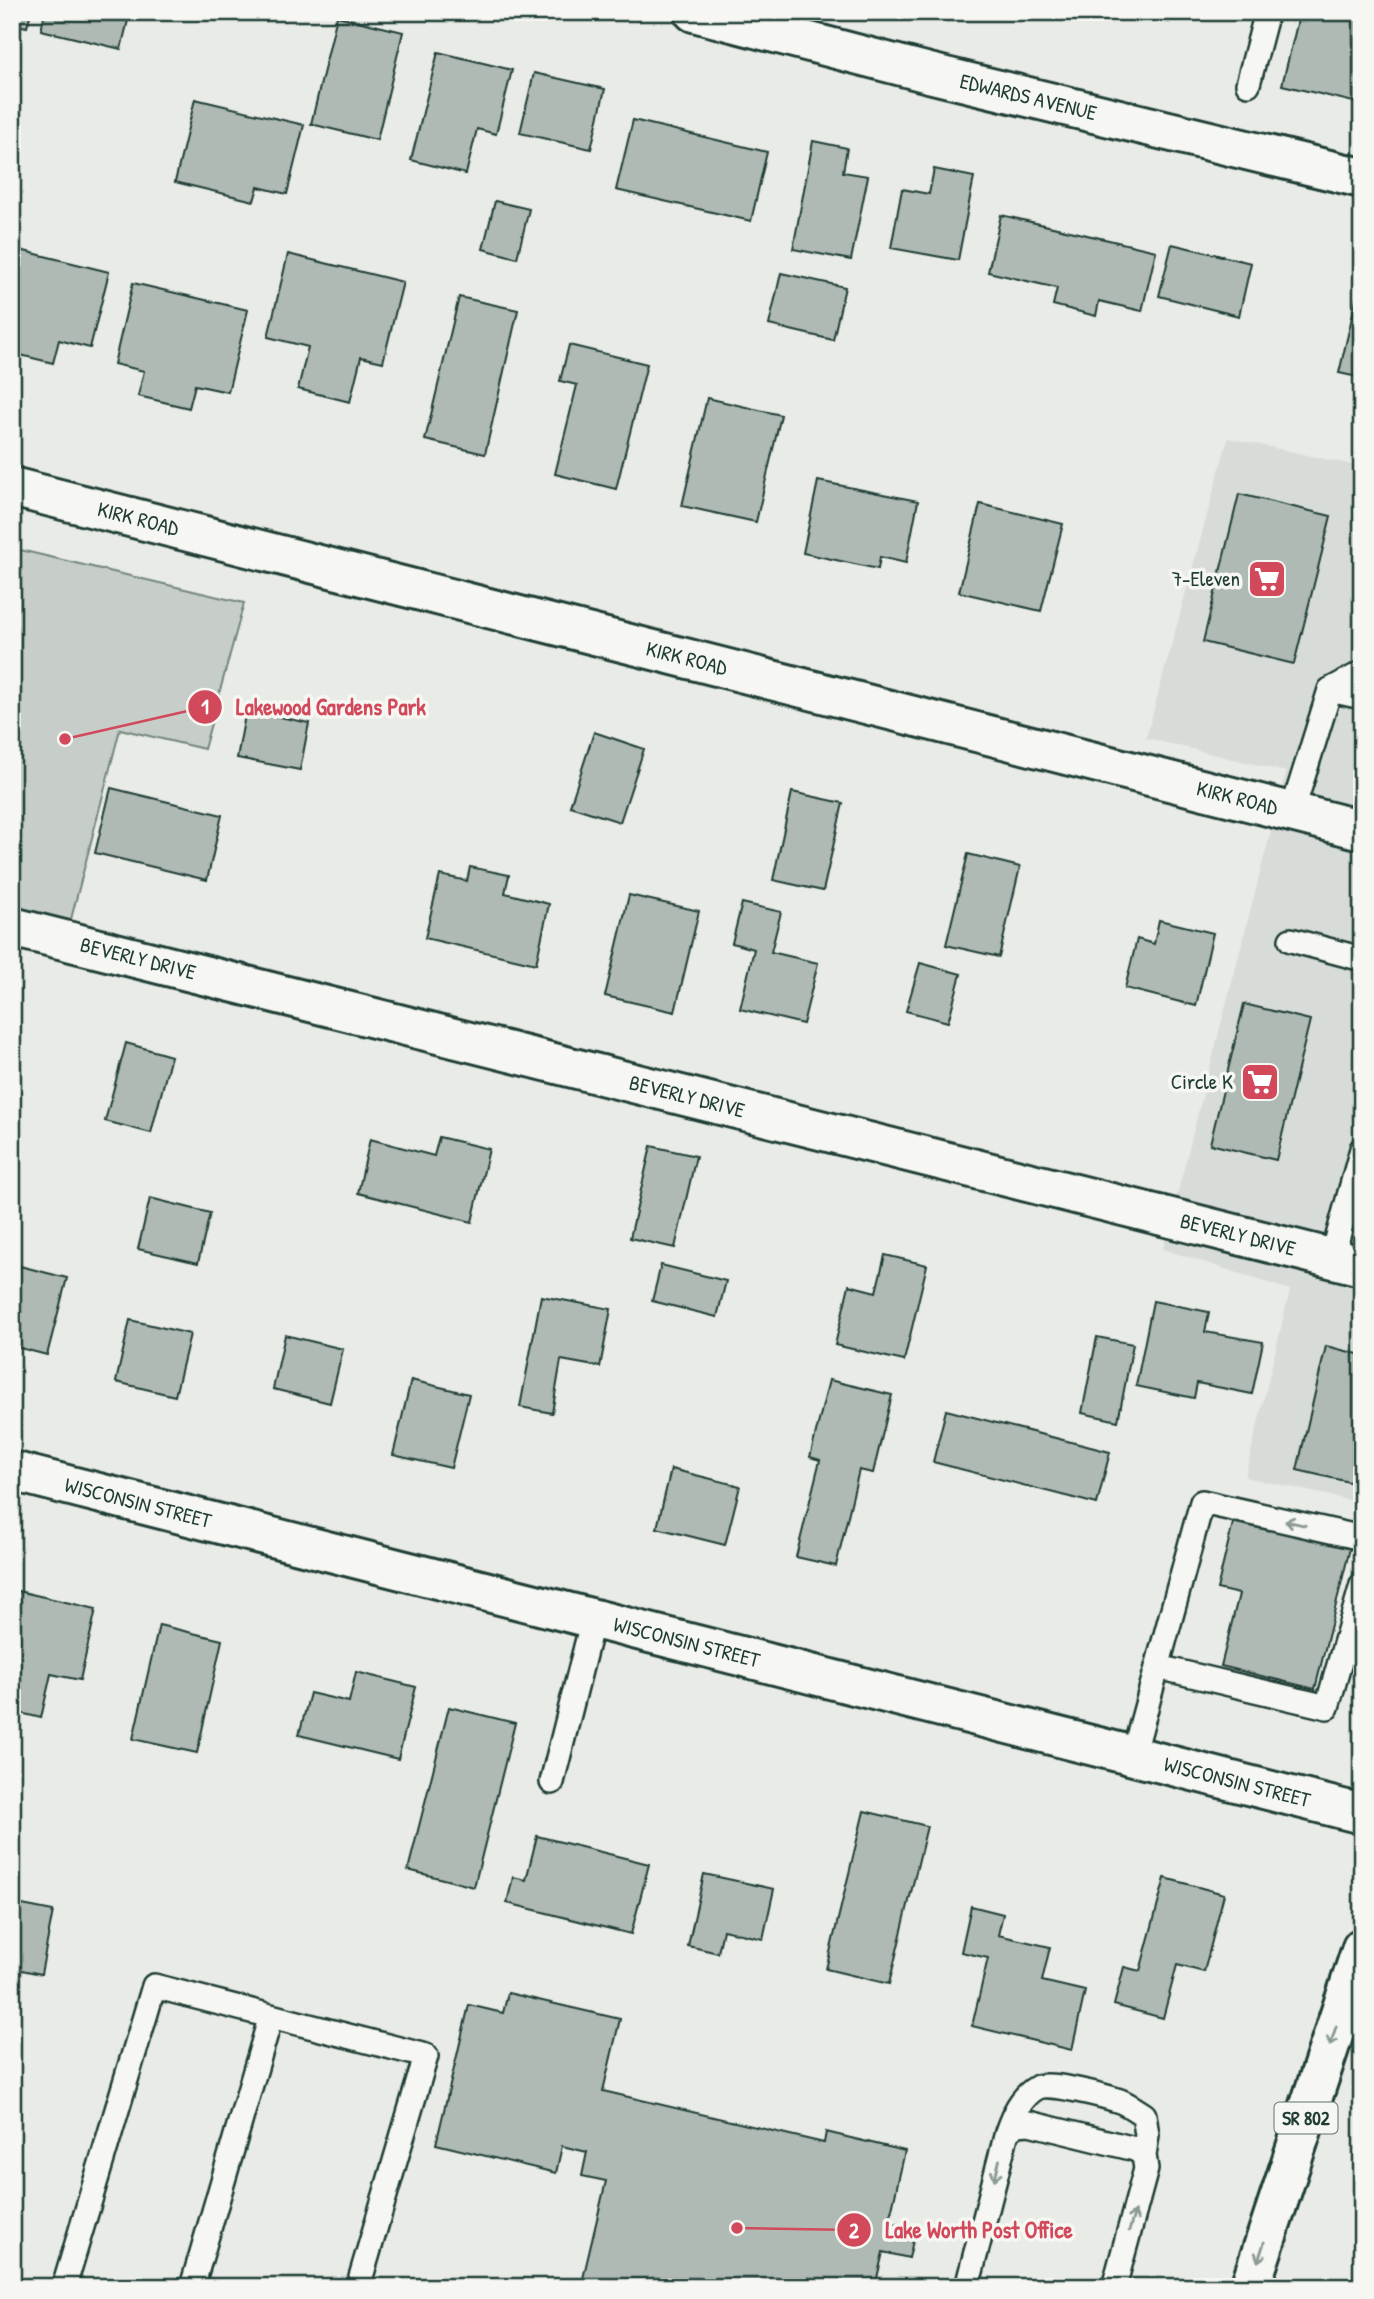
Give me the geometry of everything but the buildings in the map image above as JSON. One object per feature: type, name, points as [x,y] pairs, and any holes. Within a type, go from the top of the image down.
[{"type":"street","name":"EDWARDS AVENUE","points":[[694,12],[929,73],[1362,178]]},
{"type":"street","name":"KIRK ROAD","points":[[12,487],[1362,830]]},
{"type":"street","name":"BEVERLY DRIVE","points":[[12,927],[1347,1262]]},
{"type":"street","name":"WISCONSIN STREET","points":[[12,1471],[1362,1814]]},
{"type":"street","name":"SR 802","points":[[1250,2287],[1362,1948]]},
{"type":"lane","points":[[1248,84],[1267,12]]},
{"type":"lane","points":[[1292,812],[1330,690],[1362,673]]},
{"type":"lane","points":[[1330,690],[1362,697]]},
{"type":"lane","points":[[1291,940],[1362,959]]},
{"type":"lane","points":[[1347,1262],[1362,1149]]},
{"type":"lane","points":[[1133,1756],[1202,1502],[1362,1538]]},
{"type":"lane","points":[[1158,1667],[1327,1707],[1362,1585]]},
{"type":"lane","points":[[552,1782],[593,1619]]},
{"type":"lane","points":[[64,2287],[154,1986],[426,2056],[358,2287]]},
{"type":"lane","points":[[192,2287],[271,2016]]},
{"type":"lane","points":[[967,2287],[1007,2132],[1014,2113],[1025,2097],[1040,2086],[1061,2087],[1120,2101],[1144,2115],[1147,2135],[1144,2155],[1146,2169],[1114,2287]]},
{"type":"lane","points":[[1007,2132],[1017,2124],[1029,2123],[1135,2149],[1144,2155]]},
{"type":"shaded area","points":[[1228,438],[1362,467],[1362,1503],[1245,1477],[1290,1290],[1163,1249],[1286,772],[1146,738]]},
{"type":"shaded area","points":[[12,548],[244,603],[204,749],[120,729],[70,923],[12,907]]},
{"type":"place","name":"7-Eleven","points":[[1267,579]]},
{"type":"place","name":"Lakewood Gardens Park","points":[[65,739]]},
{"type":"place","name":"Circle K","points":[[1260,1082]]},
{"type":"place","name":"Lake Worth Post Office","points":[[737,2228]]}]
